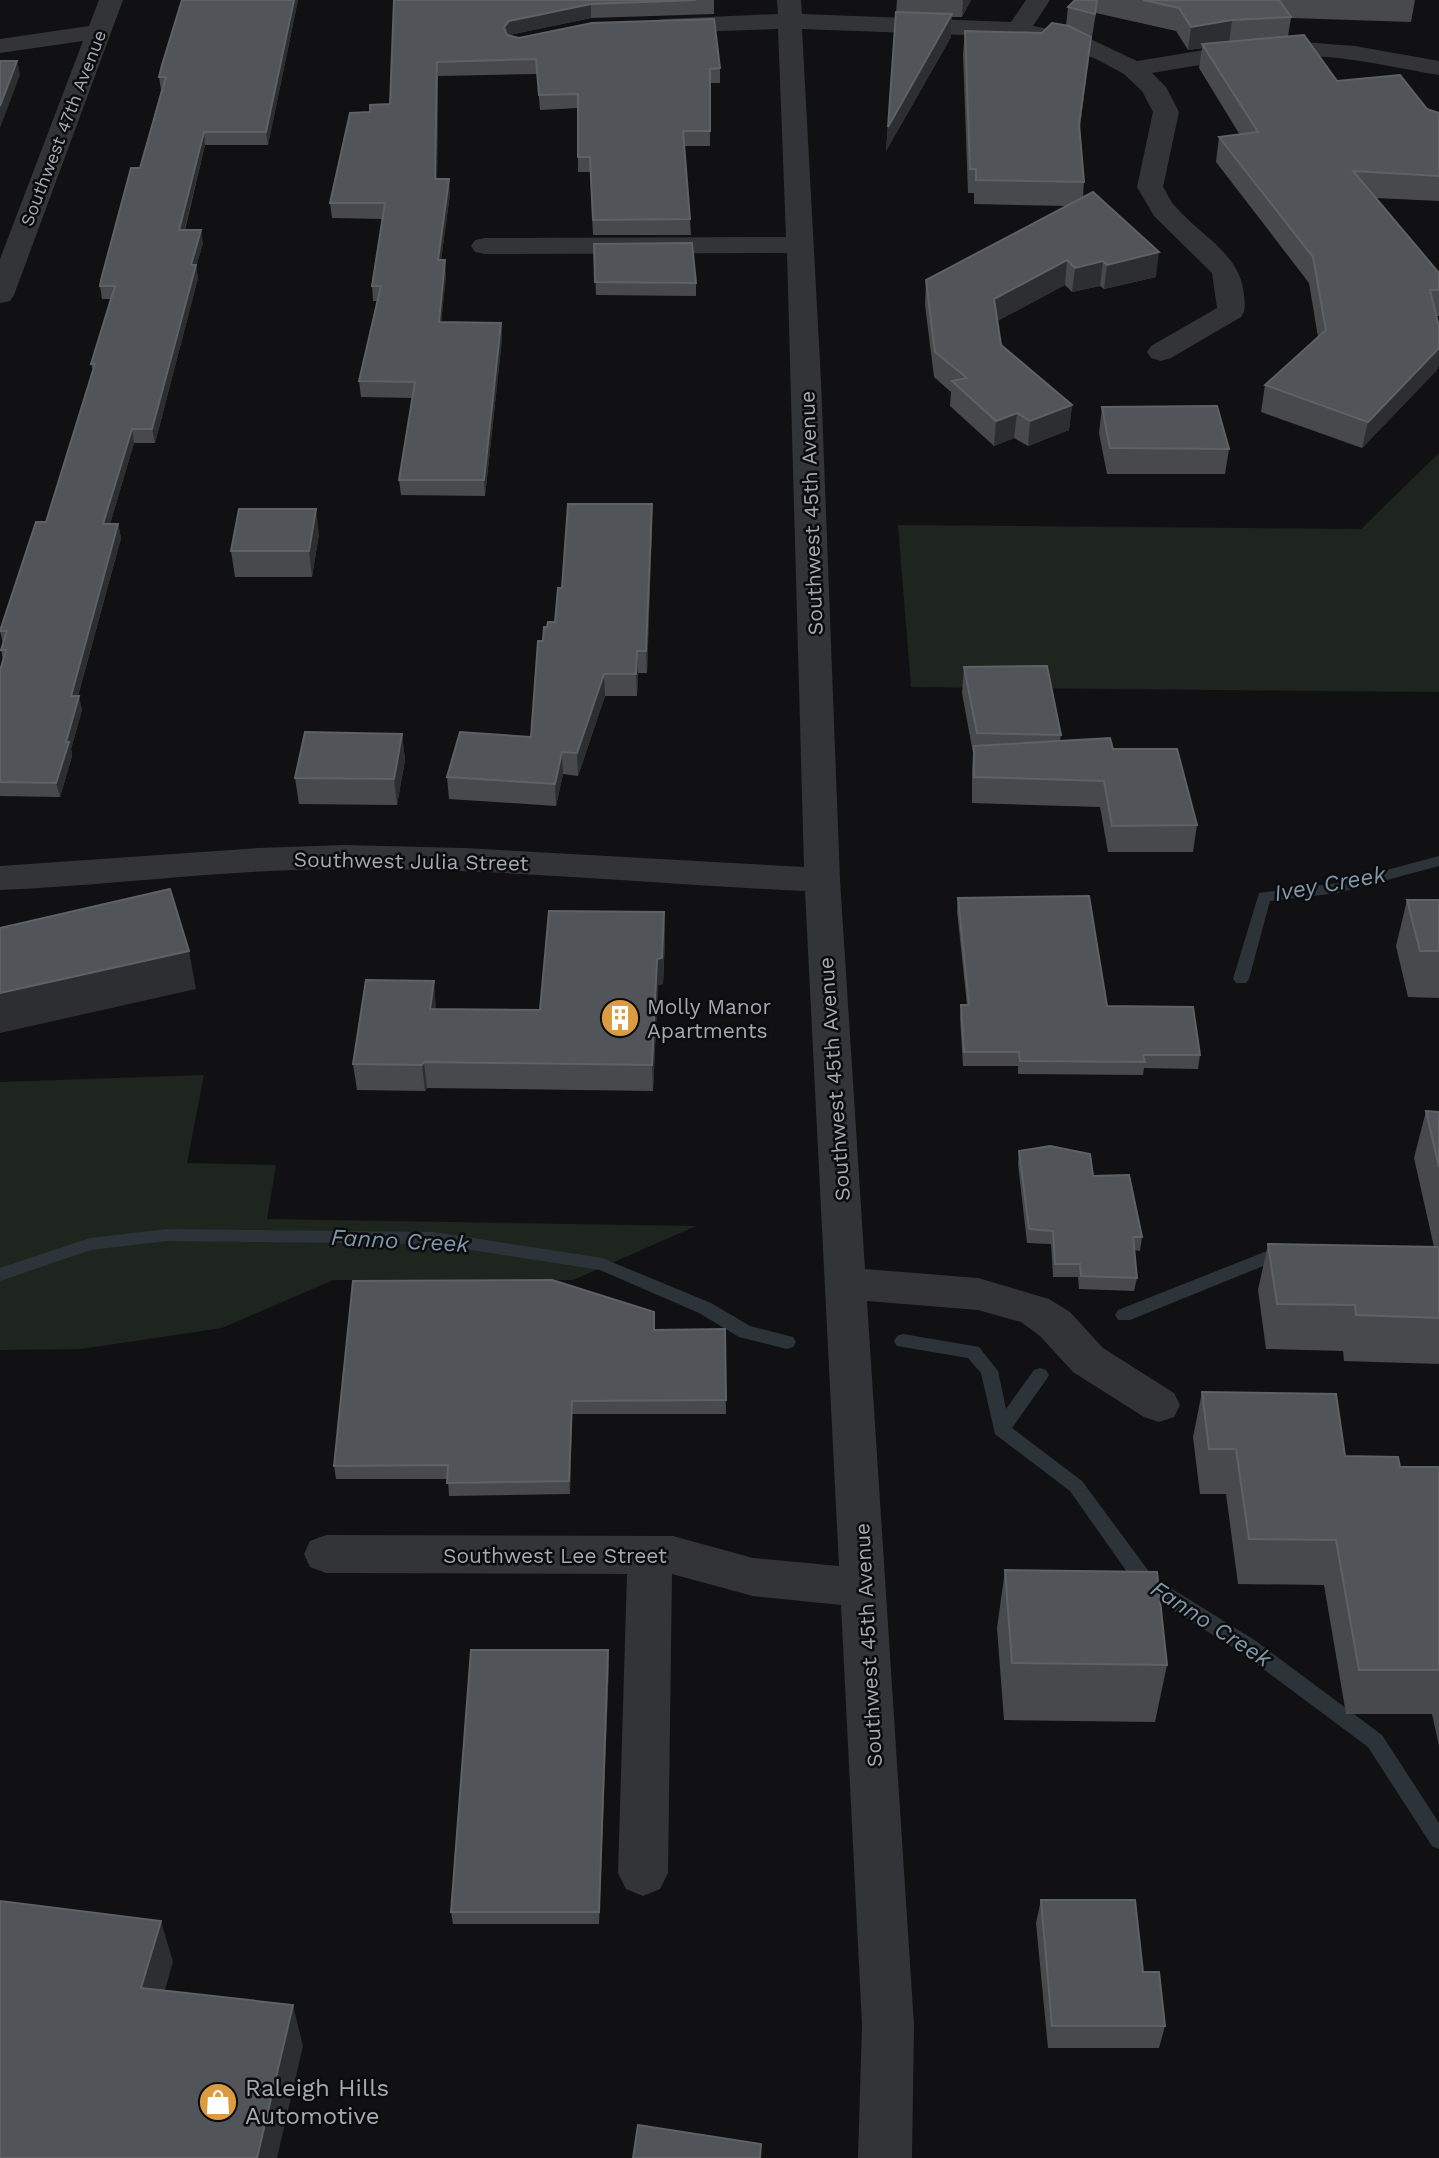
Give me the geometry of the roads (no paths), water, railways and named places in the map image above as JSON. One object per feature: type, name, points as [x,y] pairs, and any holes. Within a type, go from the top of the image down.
[{"type":"street","name":"Southwest 47th Avenue","points":[[0,295],[111,0]]},
{"type":"street","points":[[1018,30],[1038,0]]},
{"type":"street","points":[[645,26],[789,10],[1018,30],[1075,41],[1133,69],[1153,87],[1166,112],[1150,187],[1163,210],[1225,271],[1230,288],[1231,311],[1161,352]]},
{"type":"street","name":"Southwest 45th Avenue","points":[[789,10],[822,880],[888,2025],[886,2158]]},
{"type":"street","points":[[0,46],[72,34],[98,33]]},
{"type":"street","points":[[1133,69],[1233,51],[1273,49],[1328,50],[1439,68]]},
{"type":"street","points":[[485,246],[799,246]]},
{"type":"street","name":"Southwest Julia Street","points":[[0,878],[70,876],[300,858],[347,857],[545,864],[822,880]]},
{"type":"street","points":[[846,1283],[978,1294],[1034,1310],[1055,1324],[1088,1360],[1159,1405]]},
{"type":"street","name":"Southwest Lee Street","points":[[326,1554],[673,1555],[753,1577],[864,1588]]},
{"type":"street","points":[[643,1873],[650,1555]]},
{"type":"waterway","name":"Ivey Creek","points":[[1241,979],[1264,897],[1338,888],[1439,861]]},
{"type":"waterway","name":"Fanno Creek","points":[[0,1275],[90,1244],[167,1235],[433,1238],[602,1264],[705,1308],[745,1332],[787,1342]]},
{"type":"waterway","name":"Ivey Creek","points":[[1124,1315],[1282,1251]]},
{"type":"waterway","name":"Fanno Creek","points":[[903,1341],[973,1352],[989,1371],[1001,1429]]},
{"type":"waterway","name":"Ivey Creek","points":[[1001,1429],[1040,1375]]},
{"type":"waterway","name":"Fanno Creek","points":[[1001,1429],[1076,1486],[1146,1583],[1249,1647],[1375,1741],[1439,1840]]},
{"type":"place","name":"Molly Manor Apartments","points":[[620,1018]]},
{"type":"place","name":"Raleigh Hills Automotive","points":[[218,2102]]}]
